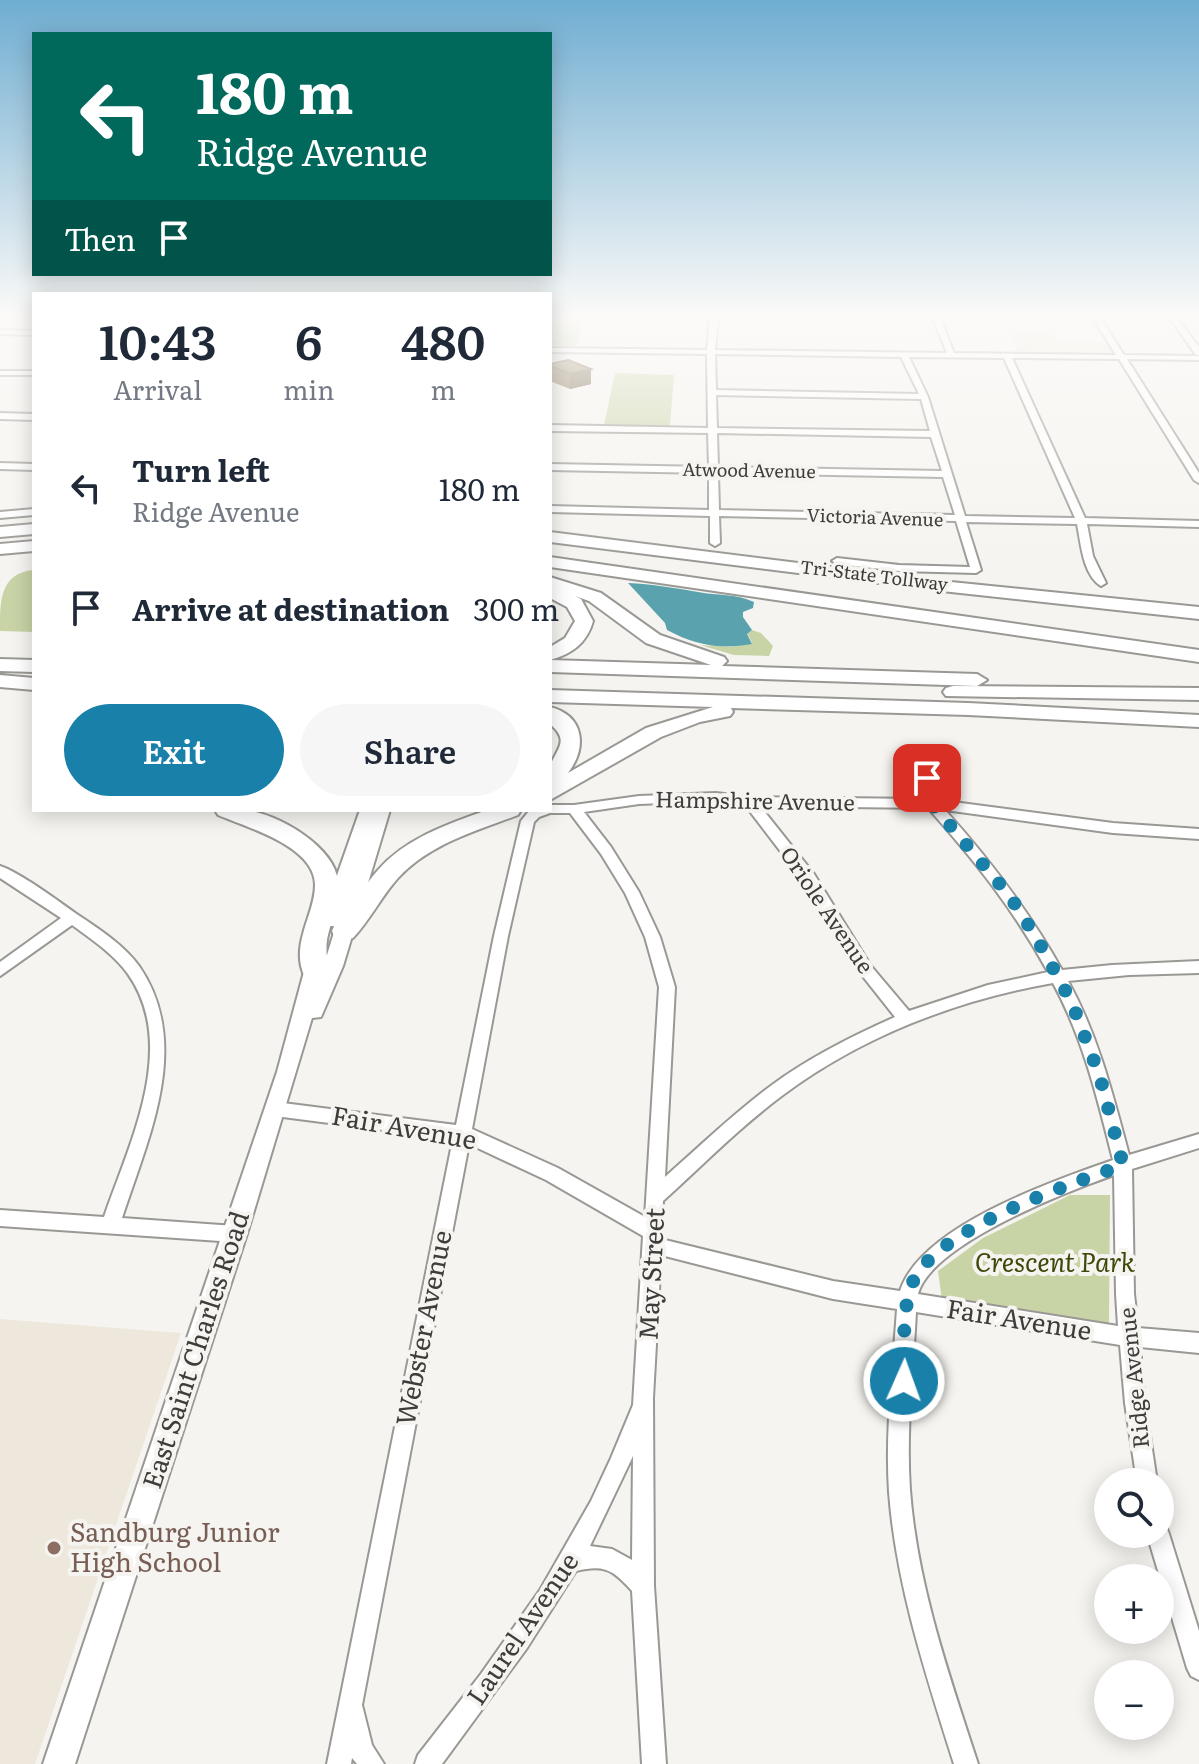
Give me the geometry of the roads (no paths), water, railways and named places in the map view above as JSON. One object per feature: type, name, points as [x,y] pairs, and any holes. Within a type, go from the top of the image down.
[{"type":"highway","points":[[0,532],[32,529]]},
{"type":"highway","name":"Tri-State Tollway","points":[[552,537],[1199,613]]},
{"type":"highway","points":[[0,549],[32,546]]},
{"type":"highway","name":"Tri-State Tollway","points":[[552,552],[1199,624]]},
{"type":"highway","points":[[552,562],[1199,656]]},
{"type":"highway","points":[[552,583],[595,597],[653,639],[697,657],[731,663],[869,670],[890,675]]},
{"type":"highway","points":[[552,592],[574,603],[584,621],[571,645],[552,653]]},
{"type":"highway","points":[[0,652],[32,652]]},
{"type":"highway","points":[[0,665],[32,666]]},
{"type":"highway","points":[[552,666],[890,675],[1089,686],[1134,693]]},
{"type":"highway","points":[[0,678],[32,676]]},
{"type":"highway","points":[[0,678],[32,684]]},
{"type":"highway","points":[[552,682],[982,693],[1199,694]]},
{"type":"highway","points":[[552,696],[852,705],[1199,721]]},
{"type":"highway","points":[[552,792],[642,736],[677,721],[753,709],[852,705]]},
{"type":"highway","points":[[552,715],[569,731],[571,751],[552,776]]},
{"type":"highway","points":[[231,812],[293,839],[320,862],[328,880],[313,943],[314,970]]},
{"type":"highway","points":[[344,931],[355,921],[382,881],[409,855],[439,838],[505,812]]},
{"type":"main road","name":"East Saint Charles Road","points":[[59,1764],[235,1234],[287,1072],[314,970],[367,812]]},
{"type":"main road","name":"East Saint Charles Road","points":[[287,1072],[329,976],[381,812]]},
{"type":"street","points":[[712,400],[715,543]]},
{"type":"street","points":[[837,561],[899,568],[976,570],[925,400]]},
{"type":"street","points":[[1027,400],[1082,522],[1088,556],[1101,583]]},
{"type":"street","points":[[1149,400],[1199,480]]},
{"type":"street","points":[[0,416],[32,417]]},
{"type":"street","points":[[552,428],[935,434]]},
{"type":"street","points":[[0,466],[32,467]]},
{"type":"street","name":"Atwood Avenue","points":[[552,467],[947,474]]},
{"type":"street","name":"Victoria Avenue","points":[[552,509],[1199,524]]},
{"type":"street","points":[[0,515],[32,512]]},
{"type":"street","name":"Ridge Avenue","points":[[921,752],[932,804],[1009,895],[1058,976],[1082,1024],[1100,1077],[1123,1165],[1123,1225],[1130,1337],[1145,1468]]},
{"type":"street","name":"Hampshire Avenue","points":[[552,810],[639,800],[716,797],[749,801],[932,804],[1113,828],[1199,834]]},
{"type":"street","name":"Oriole Avenue","points":[[749,801],[809,878],[866,970],[906,1019]]},
{"type":"street","name":"May Street","points":[[574,809],[603,844],[635,894],[654,938],[668,1004],[643,1398],[643,1586],[654,1764]]},
{"type":"street","name":"Hampshire Avenue","points":[[511,893],[528,821],[541,812]]},
{"type":"street","points":[[0,871],[111,948],[133,968],[152,1004],[157,1025],[157,1074],[110,1226]]},
{"type":"street","name":"Webster Avenue","points":[[339,1764],[511,893]]},
{"type":"street","points":[[0,970],[70,919]]},
{"type":"street","points":[[656,1196],[779,1089],[850,1046],[906,1019],[995,990],[1058,976],[1199,967]]},
{"type":"street","name":"Fair Avenue","points":[[275,1109],[463,1133],[552,1174],[654,1238],[784,1279],[1130,1337],[1199,1343]]},
{"type":"street","points":[[966,1764],[928,1646],[912,1585],[904,1535],[900,1445],[907,1302],[913,1281],[936,1256],[964,1234],[1038,1197],[1199,1141]]},
{"type":"street","points":[[0,1218],[235,1234]]},
{"type":"street","name":"Laurel Avenue","points":[[427,1764],[546,1604],[573,1561],[626,1451],[643,1398]]},
{"type":"street","points":[[1162,1548],[1199,1668]]},
{"type":"street","points":[[573,1561],[590,1556],[620,1562],[643,1586]]},
{"type":"street","points":[[353,1692],[354,1726],[361,1750],[372,1764]]},
{"type":"water","points":[[628,583],[733,596],[754,602],[753,608],[743,612],[752,630],[747,634],[752,644],[718,646],[677,635],[667,630],[665,623]]},
{"type":"place","name":"Sandburg Junior High School","points":[[54,1548]]},
{"type":"park label","name":"Crescent Park","points":[[1055,1263]]}]
